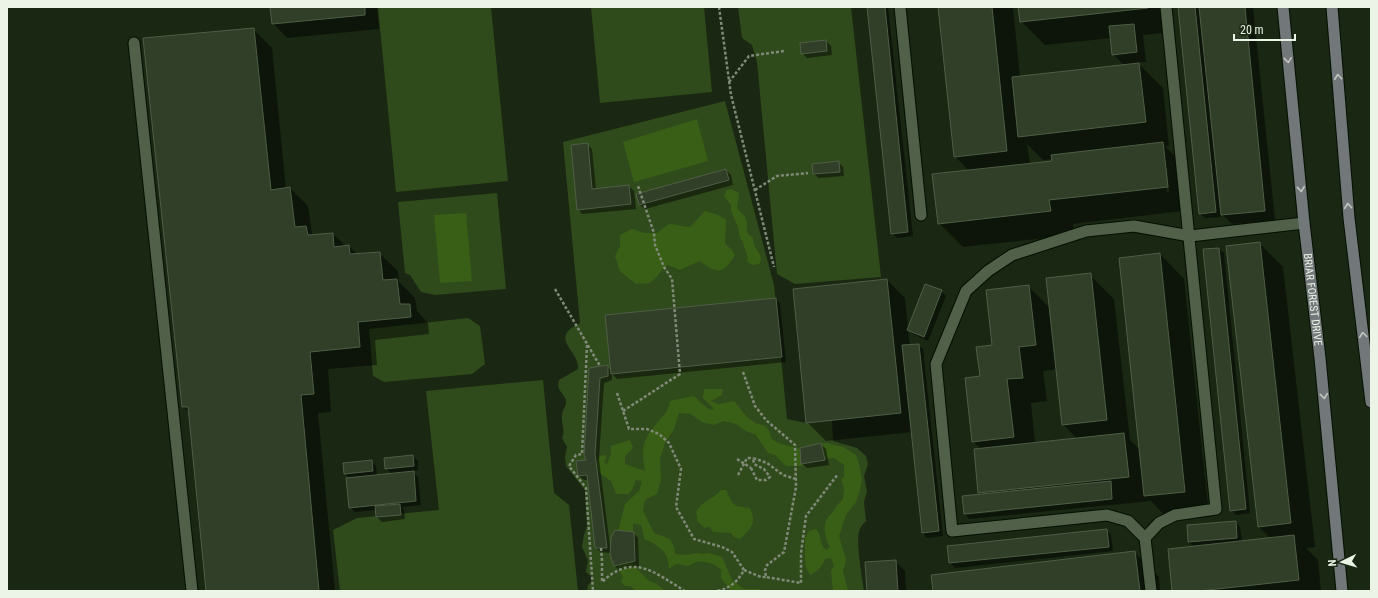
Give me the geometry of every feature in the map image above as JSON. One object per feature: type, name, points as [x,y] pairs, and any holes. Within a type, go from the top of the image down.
[{"type":"main road","name":"BRIAR FOREST DRIVE","points":[[1283,7],[1304,223],[1320,358],[1342,591]]},
{"type":"main road","points":[[1332,7],[1349,218],[1371,402]]},
{"type":"lane","points":[[900,7],[921,214]]},
{"type":"lane","points":[[1145,538],[1159,524],[1175,515],[1216,509],[1166,7]]},
{"type":"lane","points":[[134,43],[192,591]]},
{"type":"lane","points":[[1151,591],[1145,538],[1128,521],[1107,515],[952,531],[936,364],[966,291],[988,271],[1012,255],[1086,231],[1134,226],[1190,236],[1304,223]]},
{"type":"path","points":[[719,7],[731,95],[774,267]]},
{"type":"path","points":[[729,82],[749,56],[784,52]]},
{"type":"path","points":[[755,190],[777,176],[808,173]]},
{"type":"path","points":[[623,411],[680,374],[672,279],[664,267],[655,245],[654,233],[638,186]]},
{"type":"path","points":[[555,289],[600,366]]},
{"type":"path","points":[[587,345],[582,454],[576,455],[569,466],[586,488],[593,591]]},
{"type":"path","points":[[743,372],[755,406],[766,420],[795,445],[796,487],[784,552],[767,565],[765,570],[766,577]]},
{"type":"path","points":[[617,393],[629,429],[647,429],[659,434],[669,443],[681,469],[676,506],[694,539],[722,547],[732,552],[744,570],[761,577],[801,583],[801,553],[806,516],[838,474]]},
{"type":"path","points":[[738,475],[747,458],[753,458],[767,463],[783,475],[796,479]]},
{"type":"path","points":[[737,459],[751,468],[758,480],[766,480],[770,477],[764,469],[754,464],[753,458]]},
{"type":"path","points":[[601,548],[602,582],[616,570],[628,566],[647,569],[685,591]]},
{"type":"path","points":[[716,591],[727,589],[739,578],[744,570]]},
{"type":"shaded area","points":[[378,7],[491,7],[508,181],[396,192]]},
{"type":"shaded area","points":[[591,7],[704,7],[712,92],[600,103]]},
{"type":"shaded area","points":[[738,7],[851,7],[881,277],[795,284],[777,274],[757,62],[752,45],[742,38]]},
{"type":"shaded area","points":[[725,101],[774,285],[787,419],[806,423],[832,420],[833,441],[857,448],[866,456],[868,464],[864,476],[867,491],[864,502],[866,521],[860,529],[858,537],[864,591],[587,591],[592,577],[586,572],[588,560],[582,547],[587,526],[585,490],[566,466],[565,457],[567,447],[562,438],[564,432],[562,414],[566,400],[558,387],[559,380],[578,369],[575,356],[565,340],[566,334],[580,323],[563,142]]},
{"type":"shaded area","points":[[697,119],[708,161],[634,182],[623,142]]},
{"type":"shaded area","points":[[731,189],[739,193],[737,208],[745,217],[748,234],[753,238],[754,245],[760,255],[761,260],[759,264],[752,265],[747,261],[747,254],[731,211],[731,205],[724,196],[727,190]]},
{"type":"shaded area","points":[[497,193],[506,289],[435,295],[421,292],[410,275],[405,273],[398,202]]},
{"type":"shaded area","points":[[705,211],[718,215],[726,220],[725,244],[735,255],[731,262],[723,269],[715,270],[700,261],[680,270],[668,265],[652,282],[636,284],[620,271],[615,256],[620,246],[620,235],[632,229],[644,233],[657,233],[669,224],[690,227]]},
{"type":"shaded area","points":[[466,213],[472,281],[440,283],[434,215]]},
{"type":"shaded area","points":[[468,318],[480,326],[485,364],[472,374],[384,382],[373,376],[369,329]]},
{"type":"shaded area","points":[[543,380],[554,493],[569,505],[578,591],[340,591],[333,530],[357,518],[439,510],[426,391]]},
{"type":"shaded area","points":[[704,389],[723,389],[722,395],[711,401],[719,404],[734,401],[747,417],[755,423],[765,426],[772,439],[778,443],[801,449],[826,443],[843,447],[856,455],[862,479],[860,490],[856,502],[846,515],[839,536],[846,560],[843,571],[848,591],[833,591],[831,571],[834,566],[831,558],[825,559],[823,564],[810,575],[806,567],[805,560],[805,538],[809,531],[816,529],[824,548],[826,550],[830,547],[826,537],[825,526],[828,517],[843,499],[844,488],[841,479],[844,477],[844,465],[834,458],[815,460],[801,466],[786,466],[775,455],[768,453],[756,435],[744,430],[736,424],[724,421],[713,425],[702,422],[691,414],[679,413],[674,429],[665,443],[660,459],[661,480],[657,494],[645,500],[643,511],[654,533],[670,539],[674,547],[675,554],[686,555],[709,553],[722,557],[732,580],[744,589],[760,589],[760,591],[731,591],[721,578],[721,569],[706,562],[696,562],[689,566],[676,564],[669,569],[665,553],[653,543],[645,540],[641,525],[633,523],[633,565],[649,581],[657,584],[665,591],[636,591],[630,586],[625,586],[621,582],[623,577],[612,556],[625,504],[639,491],[642,481],[636,480],[632,490],[628,494],[616,494],[611,481],[599,473],[596,464],[600,456],[607,455],[604,463],[607,464],[611,454],[611,446],[630,440],[633,448],[625,456],[625,464],[645,471],[643,451],[646,439],[666,413],[670,401],[694,396],[710,410],[714,409],[703,398]]},
{"type":"shaded area","points":[[721,490],[726,490],[732,502],[736,506],[750,508],[752,513],[752,525],[740,539],[734,537],[731,533],[713,532],[709,526],[705,528],[697,521],[696,512],[698,508]]},
{"type":"building","points":[[270,7],[365,7],[365,15],[272,24]]},
{"type":"building","points":[[867,7],[885,7],[908,232],[891,234]]},
{"type":"building","points":[[938,7],[992,7],[1007,151],[954,157]]},
{"type":"building","points":[[1018,7],[1148,7],[1148,8],[1020,22]]},
{"type":"building","points":[[1178,7],[1195,7],[1216,212],[1199,214]]},
{"type":"building","points":[[1199,7],[1245,7],[1265,211],[1221,215]]},
{"type":"building","points":[[1134,24],[1137,52],[1112,55],[1109,26]]},
{"type":"building","points":[[254,28],[271,190],[290,187],[295,227],[306,226],[308,235],[333,233],[334,247],[349,245],[350,254],[380,252],[383,280],[397,279],[400,304],[410,304],[411,317],[358,322],[360,347],[310,352],[314,394],[301,395],[319,591],[206,591],[188,407],[182,407],[143,38]]},
{"type":"building","points":[[826,40],[827,51],[801,54],[800,43]]},
{"type":"building","points":[[1139,63],[1146,122],[1018,137],[1012,77]]},
{"type":"building","points":[[1163,142],[1168,187],[1049,200],[1051,211],[938,224],[932,174],[1052,161],[1051,155]]},
{"type":"building","points":[[588,143],[592,189],[629,185],[631,204],[577,210],[571,145]]},
{"type":"building","points":[[839,161],[840,172],[813,174],[812,164]]},
{"type":"building","points":[[726,169],[729,180],[639,205],[636,194]]},
{"type":"building","points":[[1260,242],[1291,523],[1258,527],[1226,246]]},
{"type":"building","points":[[1219,248],[1246,509],[1230,511],[1203,249]]},
{"type":"building","points":[[1160,253],[1185,492],[1144,496],[1119,258]]},
{"type":"building","points":[[1091,273],[1107,420],[1062,425],[1046,278]]},
{"type":"building","points":[[887,279],[901,413],[806,423],[793,289]]},
{"type":"building","points":[[925,284],[942,290],[924,337],[907,330]]},
{"type":"building","points":[[1029,285],[1036,345],[1019,347],[1023,378],[1007,379],[1014,437],[972,442],[965,378],[980,376],[976,347],[992,345],[986,290]]},
{"type":"building","points":[[776,298],[782,357],[611,374],[605,315]]},
{"type":"building","points":[[919,344],[939,531],[922,533],[902,345]]},
{"type":"building","points":[[608,365],[608,376],[600,378],[595,454],[607,548],[595,548],[587,475],[578,476],[576,461],[586,460],[584,455],[589,368]]},
{"type":"building","points":[[1124,433],[1129,477],[978,493],[974,449]]},
{"type":"building","points":[[821,443],[825,460],[801,464],[800,448]]},
{"type":"building","points":[[413,455],[414,466],[385,469],[384,458]]},
{"type":"building","points":[[372,460],[373,471],[344,474],[343,463]]},
{"type":"building","points":[[414,471],[416,501],[349,508],[346,478]]},
{"type":"building","points":[[1111,481],[1112,499],[964,514],[962,496]]},
{"type":"building","points":[[400,504],[401,515],[376,517],[375,506]]},
{"type":"building","points":[[1236,521],[1237,538],[1188,542],[1187,525]]},
{"type":"building","points":[[1107,529],[1109,547],[949,563],[947,546]]},
{"type":"building","points":[[615,530],[634,532],[635,561],[614,566],[610,555],[611,537]]},
{"type":"building","points":[[1294,535],[1299,580],[1199,591],[1172,591],[1168,549]]},
{"type":"building","points":[[1135,551],[1140,591],[933,591],[931,575]]},
{"type":"building","points":[[896,560],[898,591],[867,591],[865,562]]}]
